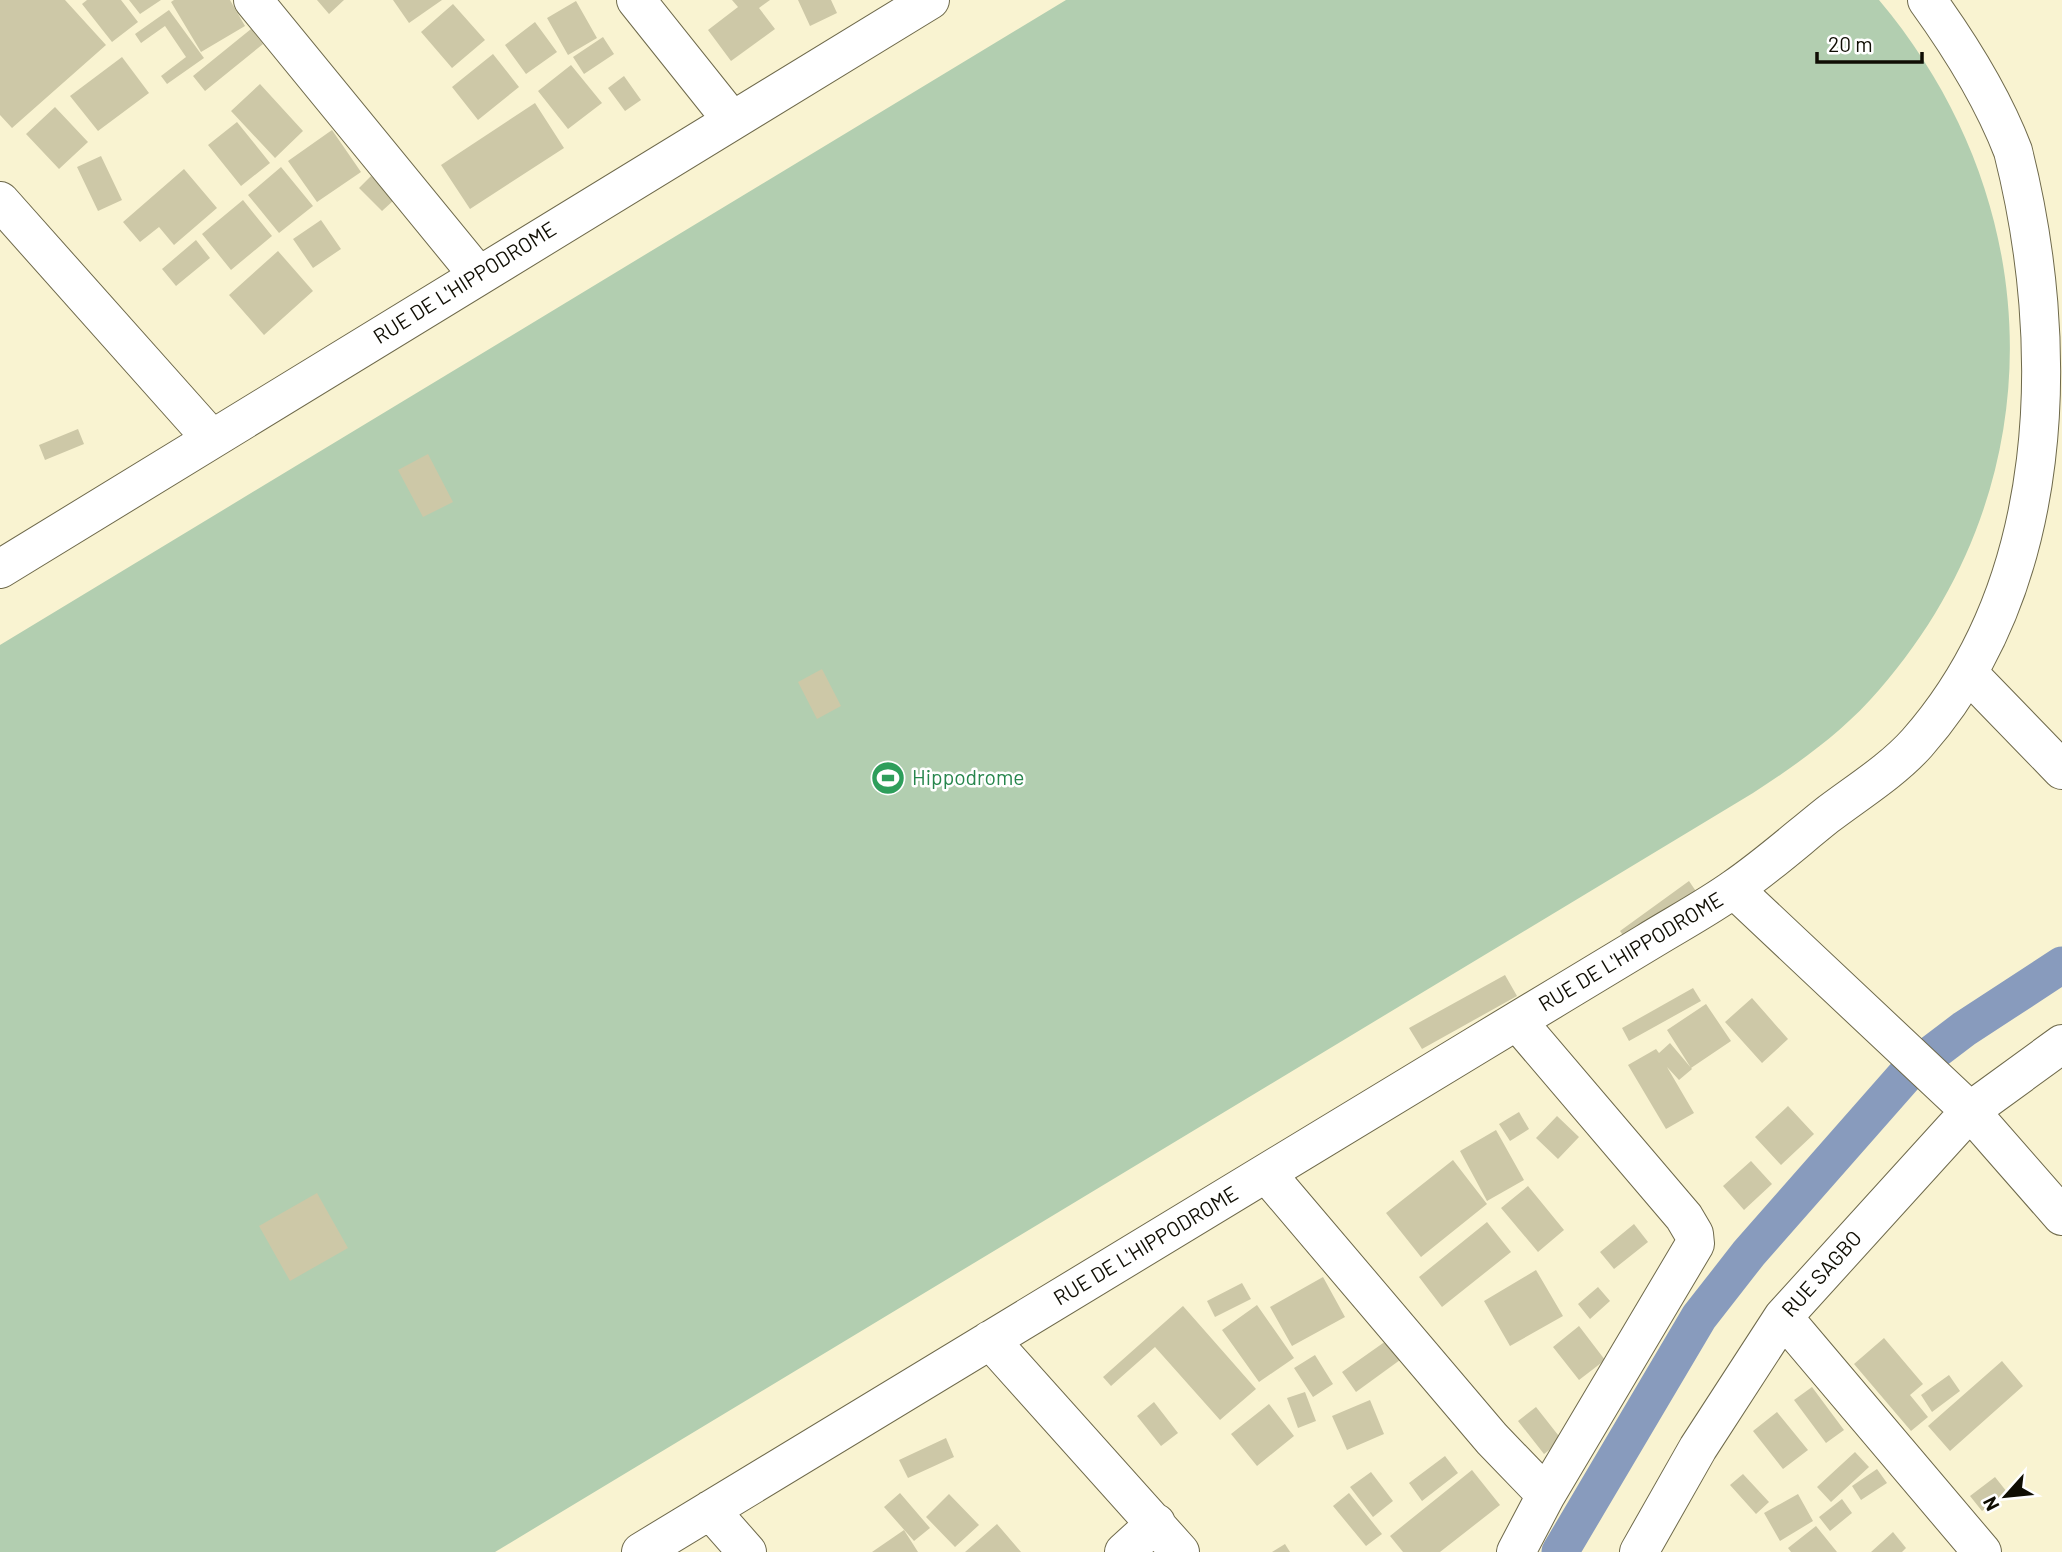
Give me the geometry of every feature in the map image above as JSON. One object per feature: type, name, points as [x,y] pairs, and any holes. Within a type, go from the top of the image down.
[{"type":"street","points":[[253,0],[478,275]]},
{"type":"street","points":[[636,0],[731,119]]},
{"type":"street","name":"RUE DE L'HIPPODROME","points":[[0,569],[731,119],[930,0]]},
{"type":"street","name":"RUE DE L'HIPPODROME","points":[[641,1552],[1734,889],[1913,747],[1968,673],[2004,600],[2025,546],[2049,433],[2055,299],[2030,202],[2011,148],[1976,74],[1927,0]]},
{"type":"street","points":[[0,201],[212,439]]},
{"type":"street","points":[[1968,673],[2062,770]]},
{"type":"street","points":[[1734,889],[1970,1111],[2062,1216]]},
{"type":"street","points":[[1516,1552],[1546,1495],[1695,1244],[1694,1234],[1684,1217],[1517,1021]]},
{"type":"street","name":"RUE SAGBO","points":[[1639,1552],[1698,1448],[1783,1317],[1970,1111],[2062,1044]]},
{"type":"street","points":[[1266,1173],[1500,1449],[1546,1495]]},
{"type":"street","points":[[1783,1317],[1982,1552]]},
{"type":"street","points":[[990,1340],[1180,1552]]},
{"type":"street","points":[[710,1510],[747,1552]]},
{"type":"street","points":[[1124,1552],[1156,1524]]},
{"type":"green space","name":"Hippodrome","points":[[1066,0],[1879,0],[1936,80],[1976,165],[2001,254],[2010,345],[2002,436],[1978,525],[1937,610],[1879,690],[1851,720],[1820,746],[1753,793],[495,1552],[0,1552],[0,645]]},
{"type":"building","points":[[0,0],[65,0],[106,45],[12,128],[0,115]]},
{"type":"building","points":[[87,0],[121,0],[138,22],[112,42],[82,4]]},
{"type":"building","points":[[129,0],[161,0],[140,14]]},
{"type":"building","points":[[230,0],[245,26],[201,52],[171,2]]},
{"type":"building","points":[[317,0],[344,0],[329,14]]},
{"type":"building","points":[[393,0],[442,0],[409,23]]},
{"type":"building","points":[[732,0],[770,0],[759,8],[775,29],[731,61],[708,30],[738,7]]},
{"type":"building","points":[[798,0],[831,0],[837,13],[810,26]]},
{"type":"building","points":[[576,1],[597,38],[568,55],[547,18]]},
{"type":"building","points":[[453,4],[485,40],[452,68],[421,32]]},
{"type":"building","points":[[169,10],[204,58],[167,84],[161,76],[186,57],[165,26],[141,43],[135,34]]},
{"type":"building","points":[[535,22],[557,52],[526,74],[505,45]]},
{"type":"building","points":[[251,29],[263,44],[205,91],[193,76]]},
{"type":"building","points":[[603,37],[614,54],[584,74],[573,57]]},
{"type":"building","points":[[493,54],[519,87],[478,120],[452,87]]},
{"type":"building","points":[[122,57],[149,93],[98,131],[70,96]]},
{"type":"building","points":[[571,65],[602,103],[568,129],[538,91]]},
{"type":"building","points":[[624,76],[641,100],[625,111],[608,88]]},
{"type":"building","points":[[260,84],[303,131],[275,158],[231,111]]},
{"type":"building","points":[[535,103],[564,148],[470,209],[441,165]]},
{"type":"building","points":[[55,107],[88,142],[59,169],[26,134]]},
{"type":"building","points":[[237,122],[270,163],[241,186],[208,145]]},
{"type":"building","points":[[332,130],[361,172],[317,202],[288,161]]},
{"type":"building","points":[[101,156],[122,200],[98,211],[77,167]]},
{"type":"building","points":[[281,167],[313,206],[279,233],[248,195]]},
{"type":"building","points":[[184,169],[217,208],[174,245],[159,227],[140,242],[123,222]]},
{"type":"building","points":[[371,176],[394,200],[382,211],[359,188]]},
{"type":"building","points":[[243,200],[272,236],[231,270],[202,234]]},
{"type":"building","points":[[321,220],[341,249],[313,268],[293,239]]},
{"type":"building","points":[[196,240],[210,258],[176,286],[162,269]]},
{"type":"building","points":[[278,251],[313,291],[264,335],[229,295]]},
{"type":"building","points":[[78,429],[84,444],[45,460],[39,445]]},
{"type":"building","points":[[428,454],[453,502],[423,517],[398,470]]},
{"type":"building","points":[[822,669],[841,706],[817,719],[798,682]]},
{"type":"building","points":[[1689,881],[1710,912],[1642,961],[1620,931]]},
{"type":"building","points":[[1505,975],[1517,996],[1422,1049],[1409,1028]]},
{"type":"building","points":[[1693,988],[1701,1001],[1629,1041],[1622,1028]]},
{"type":"building","points":[[1752,998],[1788,1039],[1762,1063],[1725,1022]]},
{"type":"building","points":[[1706,1004],[1731,1041],[1691,1068],[1667,1030]]},
{"type":"building","points":[[1670,1043],[1692,1069],[1679,1080],[1667,1067],[1694,1113],[1666,1129],[1628,1065],[1656,1049],[1659,1053]]},
{"type":"building","points":[[1788,1106],[1814,1134],[1781,1165],[1755,1137]]},
{"type":"building","points":[[1519,1112],[1529,1129],[1510,1141],[1499,1124]]},
{"type":"building","points":[[1557,1116],[1579,1137],[1558,1159],[1536,1138]]},
{"type":"building","points":[[1496,1130],[1524,1180],[1487,1201],[1460,1151]]},
{"type":"building","points":[[1453,1160],[1487,1204],[1421,1257],[1386,1213]]},
{"type":"building","points":[[1751,1161],[1772,1184],[1744,1210],[1723,1186]]},
{"type":"building","points":[[1528,1186],[1564,1230],[1538,1252],[1501,1208]]},
{"type":"building","points":[[317,1193],[348,1248],[290,1281],[259,1226]]},
{"type":"building","points":[[1487,1222],[1511,1252],[1442,1307],[1419,1277]]},
{"type":"building","points":[[1634,1224],[1648,1242],[1614,1269],[1600,1252]]},
{"type":"building","points":[[1536,1270],[1563,1316],[1510,1346],[1484,1301]]},
{"type":"building","points":[[1323,1277],[1345,1317],[1292,1346],[1270,1307]]},
{"type":"building","points":[[1242,1283],[1251,1299],[1215,1317],[1207,1301]]},
{"type":"building","points":[[1598,1287],[1610,1301],[1590,1319],[1578,1304]]},
{"type":"building","points":[[1257,1305],[1294,1358],[1259,1382],[1222,1330]]},
{"type":"building","points":[[1183,1306],[1256,1389],[1220,1420],[1155,1347],[1111,1386],[1103,1377]]},
{"type":"building","points":[[1579,1326],[1605,1360],[1579,1380],[1553,1347]]},
{"type":"building","points":[[1884,1338],[1923,1384],[1910,1395],[1928,1417],[1911,1431],[1854,1364]]},
{"type":"building","points":[[1386,1341],[1400,1360],[1356,1392],[1342,1372]]},
{"type":"building","points":[[1315,1355],[1333,1384],[1313,1397],[1294,1368]]},
{"type":"building","points":[[2002,1361],[2023,1386],[1950,1451],[1928,1426]]},
{"type":"building","points":[[1949,1375],[1960,1391],[1932,1412],[1921,1395]]},
{"type":"building","points":[[1812,1387],[1844,1430],[1826,1443],[1794,1400]]},
{"type":"building","points":[[1305,1392],[1316,1421],[1298,1428],[1287,1398]]},
{"type":"building","points":[[1370,1400],[1384,1434],[1347,1450],[1332,1416]]},
{"type":"building","points":[[1154,1402],[1178,1433],[1161,1446],[1137,1416]]},
{"type":"building","points":[[1269,1404],[1294,1436],[1257,1466],[1231,1434]]},
{"type":"building","points":[[1536,1407],[1562,1440],[1544,1454],[1518,1421]]},
{"type":"building","points":[[1777,1412],[1808,1450],[1783,1469],[1753,1431]]},
{"type":"building","points":[[946,1438],[954,1457],[908,1478],[899,1460]]},
{"type":"building","points":[[1855,1452],[1869,1467],[1831,1502],[1817,1487]]},
{"type":"building","points":[[1445,1456],[1458,1473],[1422,1501],[1409,1483]]},
{"type":"building","points":[[1877,1469],[1887,1483],[1861,1500],[1852,1486]]},
{"type":"building","points":[[1472,1470],[1500,1505],[1440,1552],[1403,1552],[1390,1536]]},
{"type":"building","points":[[1371,1472],[1393,1501],[1373,1517],[1350,1487]]},
{"type":"building","points":[[1743,1474],[1769,1502],[1756,1514],[1730,1485]]},
{"type":"building","points":[[1995,1477],[2007,1492],[1982,1511],[1970,1496]]},
{"type":"building","points":[[900,1493],[930,1528],[914,1541],[884,1507]]},
{"type":"building","points":[[1349,1493],[1382,1534],[1366,1546],[1333,1506]]},
{"type":"building","points":[[949,1494],[979,1525],[955,1547],[926,1517]]},
{"type":"building","points":[[1798,1494],[1813,1521],[1780,1541],[1764,1513]]},
{"type":"building","points":[[1842,1499],[1852,1513],[1830,1531],[1819,1517]]},
{"type":"building","points":[[997,1524],[1021,1552],[965,1552]]},
{"type":"building","points":[[1816,1526],[1837,1552],[1791,1552],[1788,1548]]},
{"type":"building","points":[[904,1530],[918,1552],[872,1552]]},
{"type":"building","points":[[1893,1532],[1906,1548],[1902,1552],[1871,1552]]},
{"type":"building","points":[[1285,1544],[1290,1552],[1272,1552]]},
{"type":"waterway","points":[[1560,1552],[1699,1317],[1749,1253],[1910,1070],[1964,1029],[2062,965]]},
{"type":"place","name":"Hippodrome","points":[[888,778]]}]
